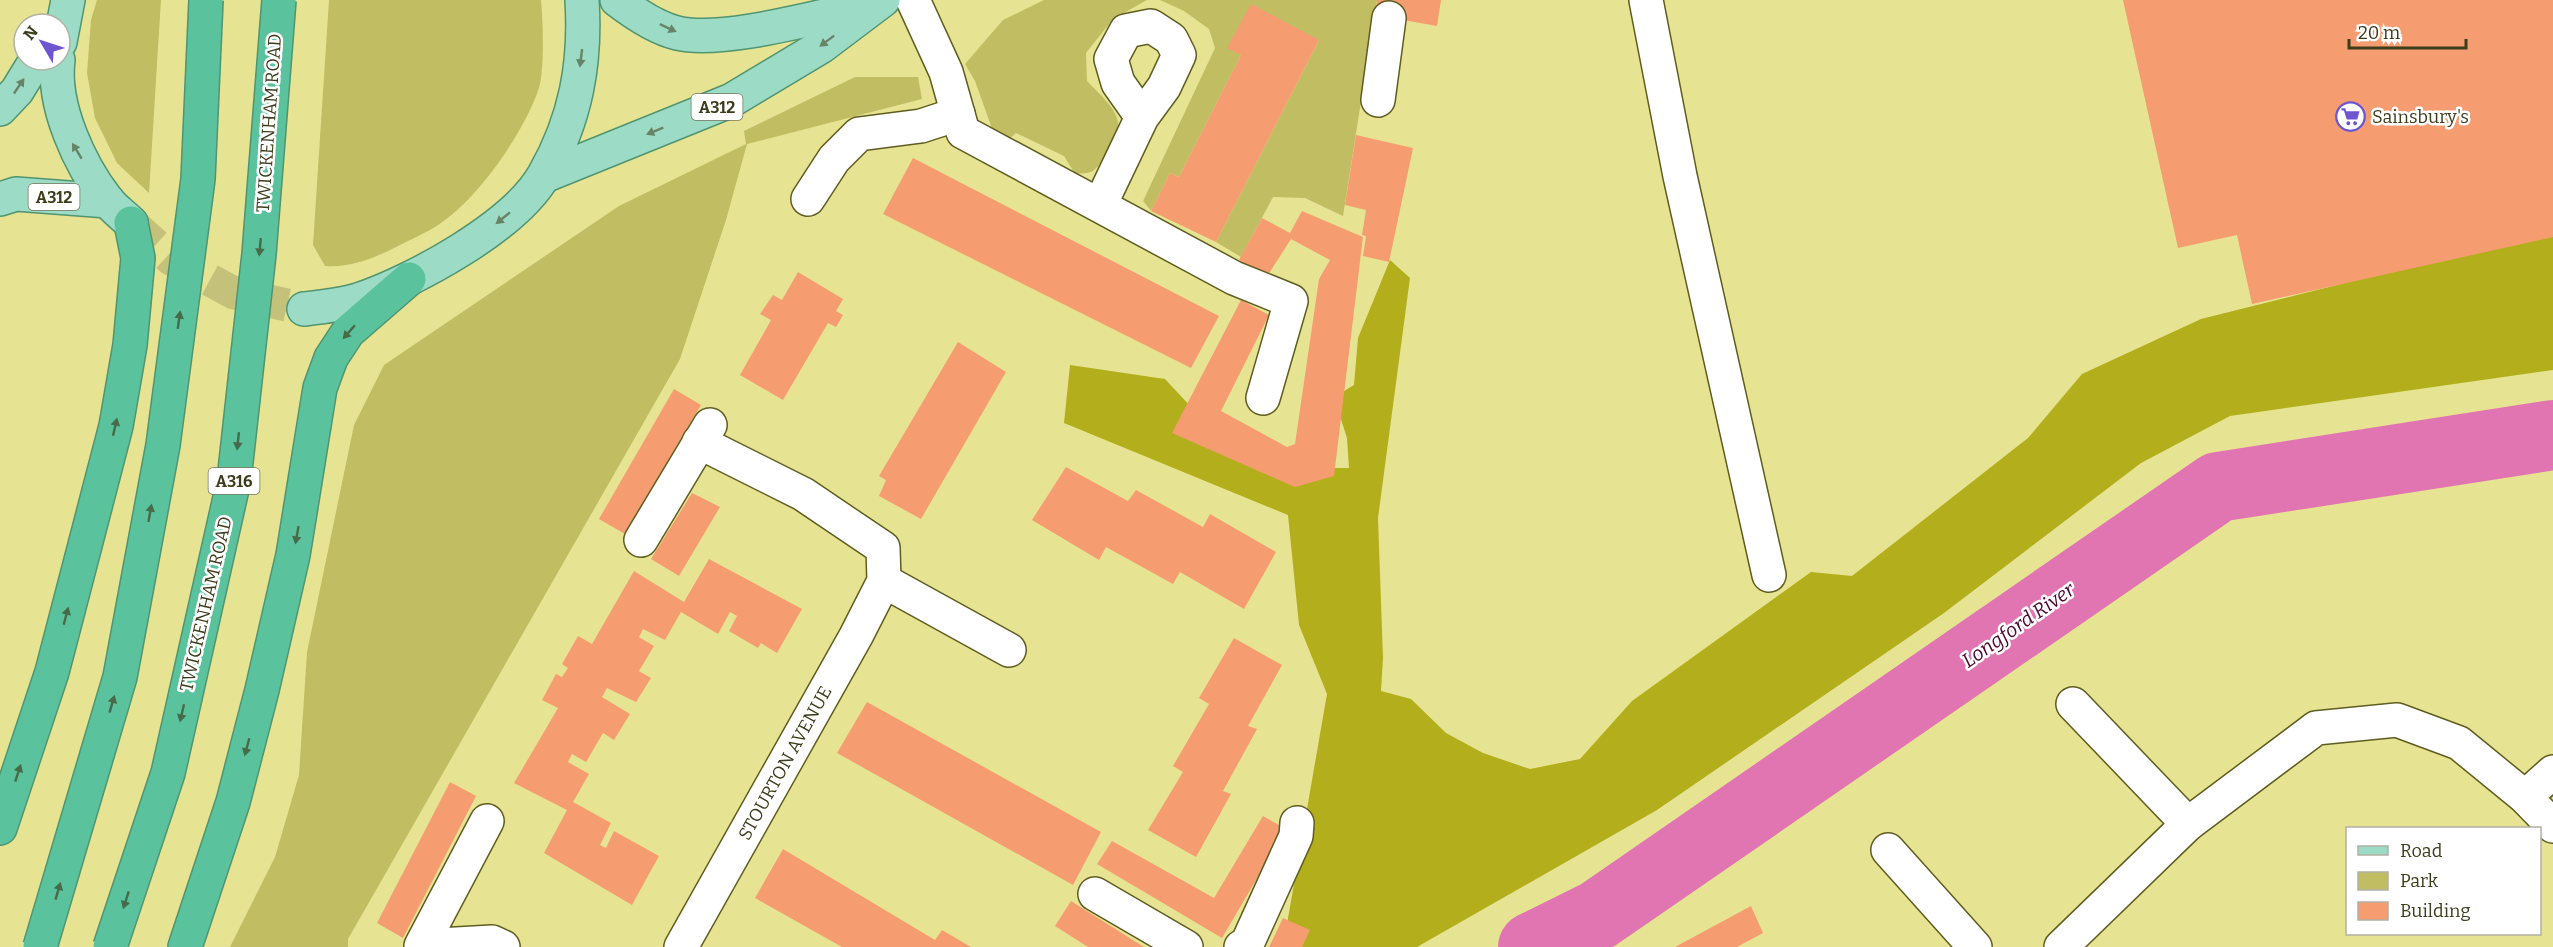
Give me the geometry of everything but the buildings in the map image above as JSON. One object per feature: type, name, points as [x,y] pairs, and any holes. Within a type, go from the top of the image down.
[{"type":"highway","points":[[40,947],[120,677],[163,445],[198,179],[206,0]]},
{"type":"highway","name":"TWICKENHAM ROAD","points":[[110,947],[168,773],[234,480],[259,254],[279,0]]},
{"type":"highway","points":[[0,828],[52,672],[116,426],[130,345],[138,258],[119,212]]},
{"type":"highway","points":[[184,947],[233,802],[262,690],[293,555],[320,388],[331,358],[348,332],[409,279]]},
{"type":"main road","points":[[304,309],[357,301],[409,279],[462,251],[519,205],[544,176],[577,100],[584,34],[582,0]]},
{"type":"main road","name":"A312","points":[[617,0],[633,12],[677,33],[723,35],[878,3]]},
{"type":"main road","name":"A312","points":[[544,176],[732,100],[822,46],[878,3]]},
{"type":"main road","points":[[0,109],[17,91],[29,72]]},
{"type":"main road","points":[[56,72],[71,141],[119,212]]},
{"type":"main road","name":"A312","points":[[0,199],[16,194],[119,212]]},
{"type":"street","points":[[913,0],[946,72],[963,132],[1234,278],[1291,301],[1263,398]]},
{"type":"street","points":[[1646,0],[1680,176],[1769,575]]},
{"type":"street","points":[[1378,100],[1389,18]]},
{"type":"street","points":[[808,199],[834,159],[859,134],[921,126],[958,114]]},
{"type":"street","points":[[1100,205],[1143,117]]},
{"type":"street","name":"STOURTON AVENUE","points":[[641,540],[710,440],[803,494],[883,548],[884,581],[856,636],[684,946]]},
{"type":"street","points":[[884,581],[1009,650]]},
{"type":"street","points":[[2073,704],[2188,824]]},
{"type":"street","points":[[2061,947],[2188,824],[2316,728],[2397,720],[2459,743],[2525,797],[2553,826]]},
{"type":"street","points":[[2525,797],[2553,772]]},
{"type":"street","points":[[487,821],[421,946],[492,942],[502,947]]},
{"type":"street","points":[[1241,947],[1247,944],[1296,836],[1297,823]]},
{"type":"street","points":[[1888,850],[1976,947]]},
{"type":"street","points":[[1095,894],[1186,947]]},
{"type":"green space","points":[[97,0],[161,0],[149,193],[117,163],[95,118],[87,73],[91,20]]},
{"type":"green space","points":[[329,0],[541,0],[543,33],[542,72],[538,91],[510,146],[483,183],[453,214],[429,231],[371,258],[353,264],[334,266],[325,266],[313,245]]},
{"type":"green space","points":[[1044,0],[1147,0],[1113,19],[1086,53],[1087,81],[1110,105],[1118,122],[1110,149],[1097,167],[1089,173],[1075,174],[1064,156],[1016,133],[1007,141],[994,134],[975,81],[965,64],[1003,20]]},
{"type":"green space","points":[[1160,0],[1377,0],[1343,216],[1305,198],[1273,197],[1241,257],[1216,242],[1319,40],[1241,55],[1179,177],[1170,173],[1151,211],[1143,201],[1215,48],[1209,29],[1184,11]]},
{"type":"green space","points":[[855,77],[918,77],[922,99],[747,144],[726,220],[680,359],[348,939],[348,947],[230,947],[275,857],[299,775],[307,652],[354,425],[384,365],[619,206],[746,144],[744,131]]},
{"type":"shaded area","points":[[2553,231],[2553,370],[2230,416],[2141,463],[1944,613],[1657,810],[1417,947],[1283,947],[1327,694],[1299,625],[1288,515],[1064,423],[1070,365],[1165,379],[1205,422],[1326,468],[1349,468],[1347,438],[1334,397],[1354,385],[1358,338],[1390,260],[1410,278],[1378,518],[1383,658],[1381,691],[1411,699],[1446,733],[1483,753],[1530,769],[1580,759],[1632,701],[1811,572],[1852,576],[2028,438],[2082,374],[2201,319]]},
{"type":"waterway","name":"Longford River","points":[[1533,947],[1598,915],[2218,487],[2553,435]]},
{"type":"tunnel","points":[[131,223],[171,259],[234,293],[304,309]]},
{"type":"place","name":"Sainsbury's","points":[[2351,117]]}]
